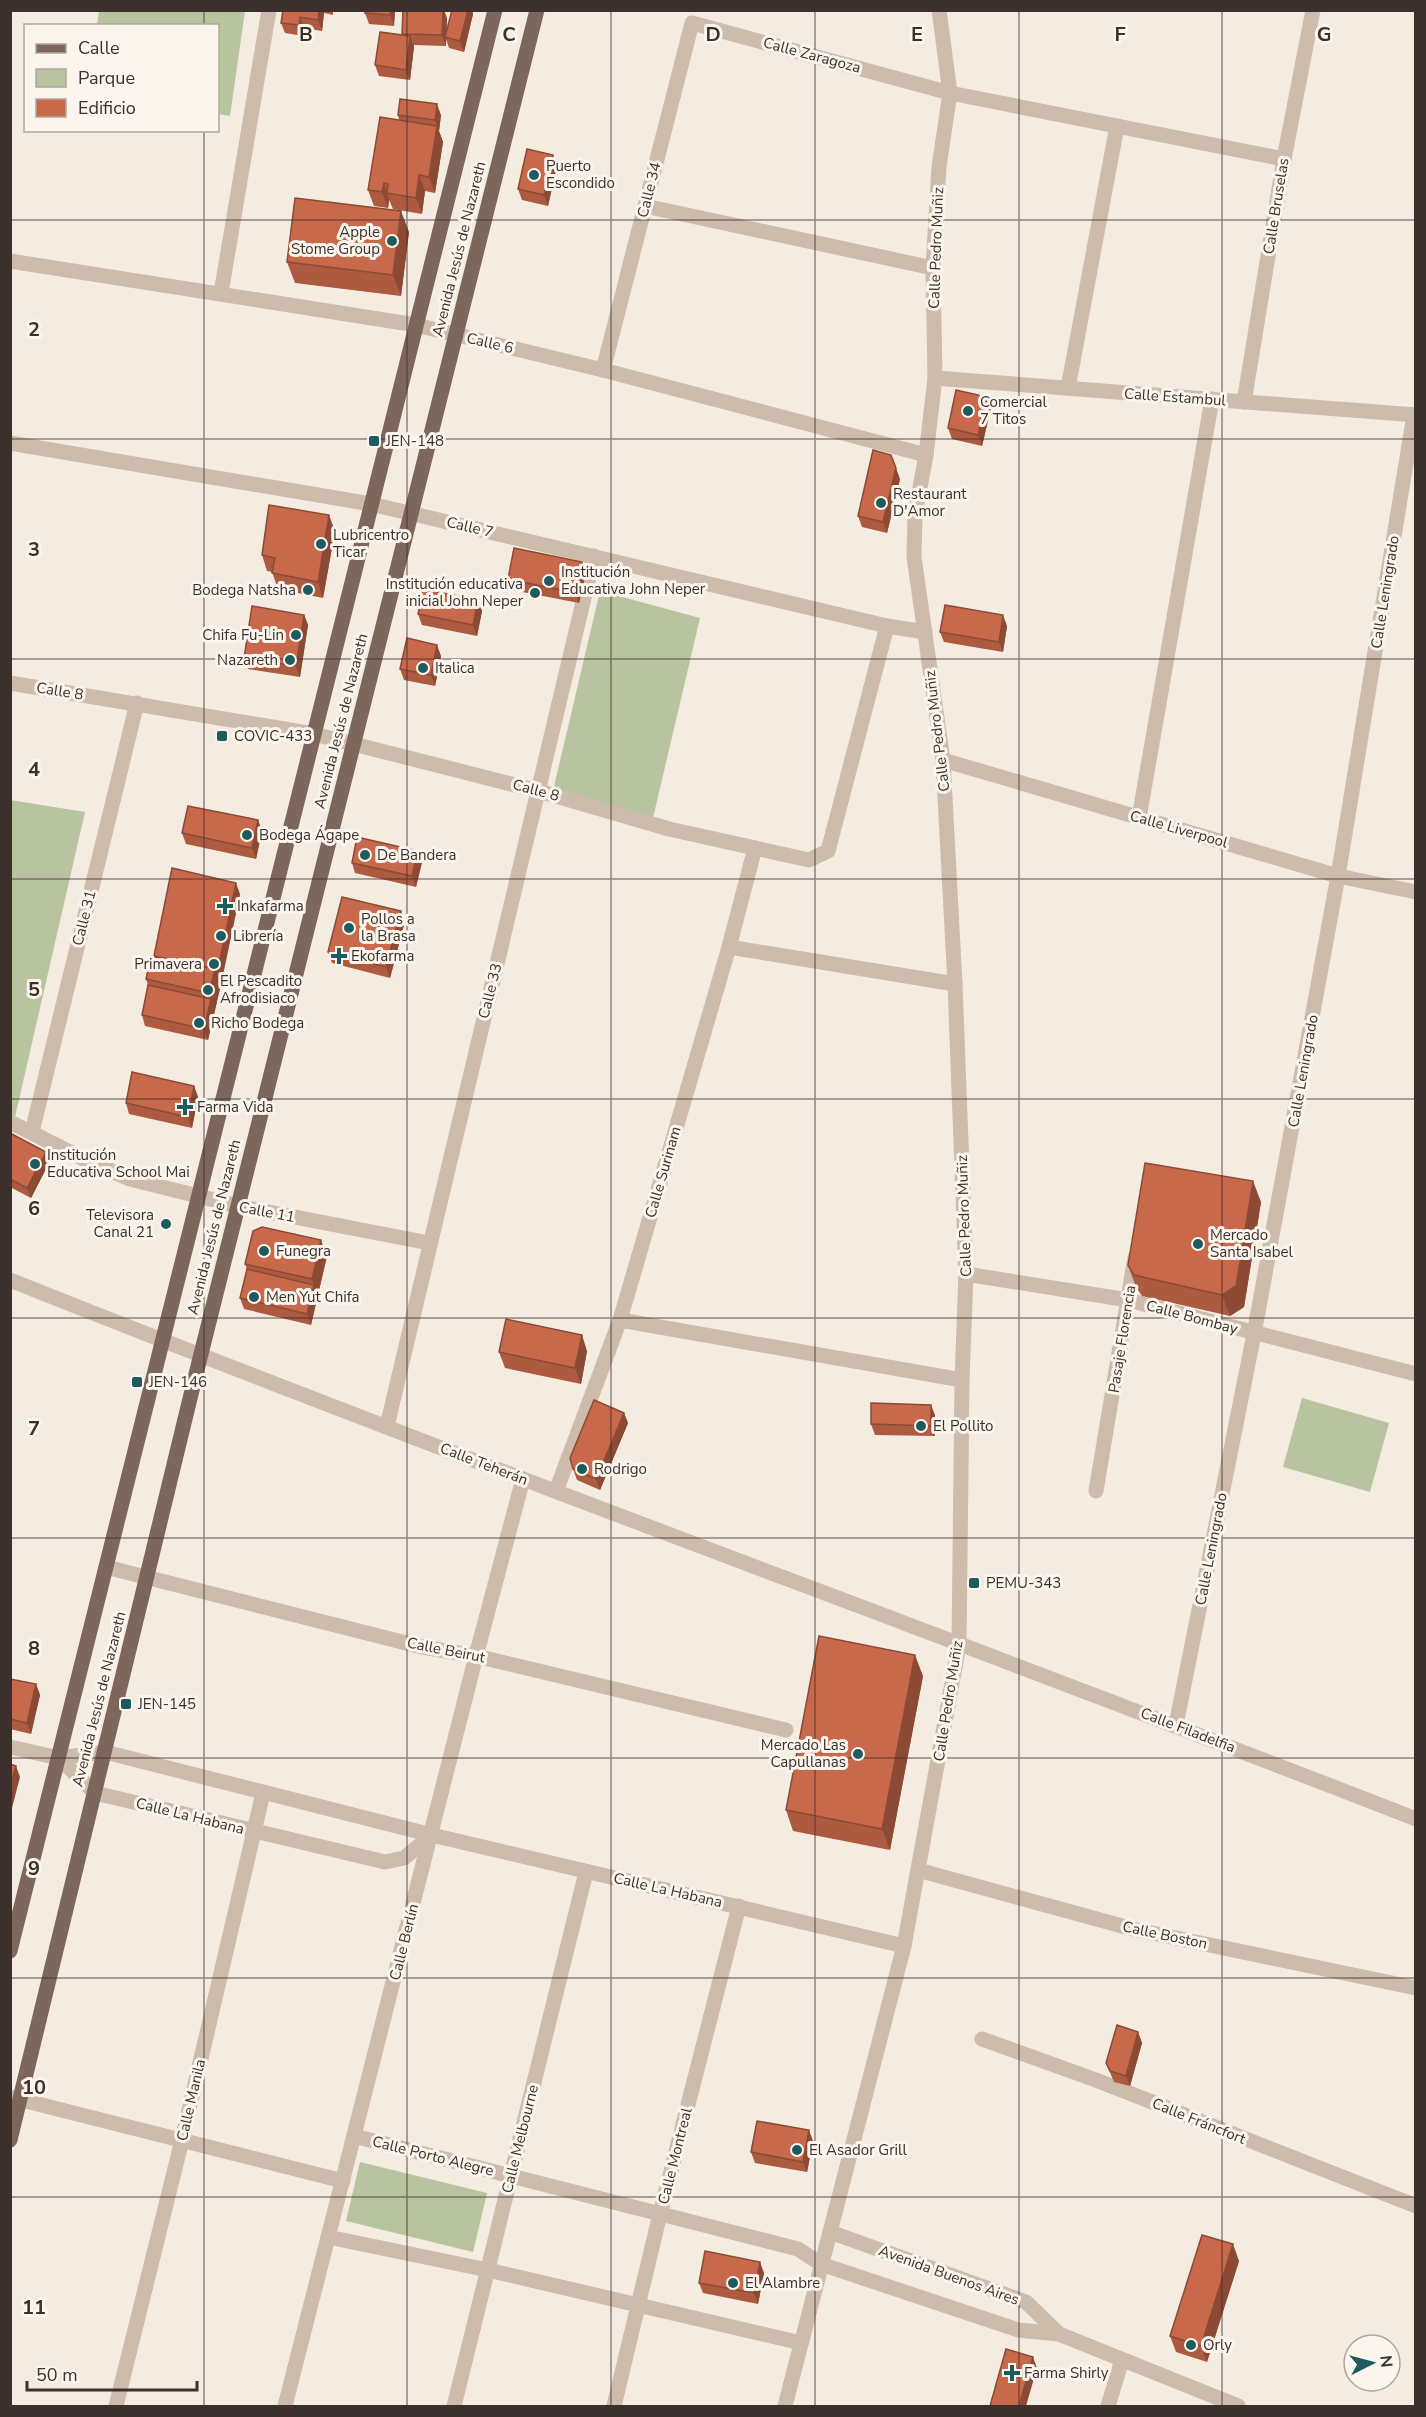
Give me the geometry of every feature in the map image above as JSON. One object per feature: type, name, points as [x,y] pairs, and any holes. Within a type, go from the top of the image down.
[{"type":"main road","name":"Avenida Jesús de Nazareth","points":[[10,1951],[495,10]]},
{"type":"main road","name":"Avenida Jesús de Nazareth","points":[[10,2139],[15,2098],[95,1793],[238,1206],[537,10]]},
{"type":"street","points":[[220,293],[269,10]]},
{"type":"street","name":"Calle Pedro Muñiz","points":[[785,2406],[904,1946],[959,1644],[962,1380],[966,1274],[955,984],[943,760],[914,557],[915,515],[926,455],[935,378],[933,268],[939,167],[950,93],[939,10]]},
{"type":"street","name":"Calle Bruselas","points":[[1244,402],[1284,159],[1312,10]]},
{"type":"street","points":[[603,370],[693,17]]},
{"type":"street","name":"Calle Zaragoza","points":[[693,17],[950,93],[1284,159]]},
{"type":"street","name":"Calle 34","points":[[603,370],[693,17]]},
{"type":"street","points":[[1068,388],[1117,126]]},
{"type":"street","points":[[645,206],[933,268]]},
{"type":"street","name":"Calle 6","points":[[10,261],[416,325],[603,370],[926,455]]},
{"type":"street","name":"Calle Estambul","points":[[935,378],[1415,415]]},
{"type":"street","points":[[1139,818],[1212,399]]},
{"type":"street","name":"Calle Leningrado","points":[[1176,1725],[1254,1334],[1338,876],[1415,415]]},
{"type":"street","name":"Calle 7","points":[[10,443],[371,504],[887,626],[925,632]]},
{"type":"street","name":"Calle 33","points":[[387,1426],[594,556]]},
{"type":"street","name":"Calle 8","points":[[10,683],[314,734],[539,791],[669,829],[809,860],[828,851],[887,626]]},
{"type":"street","name":"Calle 31","points":[[32,1132],[137,703]]},
{"type":"street","name":"Calle Liverpool","points":[[943,760],[1338,876],[1416,892]]},
{"type":"street","name":"Calle Surinam","points":[[556,1491],[620,1320],[729,947],[754,848]]},
{"type":"street","points":[[729,947],[955,984]]},
{"type":"street","name":"Calle 11","points":[[10,1122],[130,1179],[238,1206],[429,1243]]},
{"type":"street","name":"Pasaje Florencia","points":[[1096,1491],[1137,1244]]},
{"type":"street","name":"Calle Bombay","points":[[966,1274],[1128,1300],[1254,1334],[1414,1371]]},
{"type":"street","name":"Calle Teherán","points":[[10,1280],[201,1356],[959,1644]]},
{"type":"street","points":[[620,1320],[962,1380]]},
{"type":"street","name":"Calle Berlín","points":[[285,2406],[476,1656],[524,1479]]},
{"type":"street","name":"Calle Beirut","points":[[106,1567],[422,1647],[476,1656],[786,1730]]},
{"type":"street","name":"Calle Filadelfia","points":[[959,1644],[1176,1725],[1416,1819]]},
{"type":"street","name":"Calle La Habana","points":[[10,1747],[59,1758],[105,1752],[432,1835],[904,1946]]},
{"type":"street","points":[[59,1758],[95,1793]]},
{"type":"street","name":"Calle La Habana","points":[[95,1793],[385,1862],[404,1858],[432,1835]]},
{"type":"street","name":"Calle Manila","points":[[116,2406],[182,2140],[263,1793]]},
{"type":"street","name":"Calle Boston","points":[[918,1870],[1132,1929],[1416,1988]]},
{"type":"street","name":"Calle Melbourne","points":[[454,2406],[586,1872]]},
{"type":"street","name":"Calle Montreal","points":[[614,2406],[660,2214],[739,1906]]},
{"type":"street","name":"Calle Fráncfort","points":[[982,2039],[1096,2080],[1416,2206]]},
{"type":"street","points":[[15,2098],[343,2181]]},
{"type":"street","name":"Calle Porto Alegre","points":[[354,2136],[798,2248],[821,2265]]},
{"type":"street","name":"Avenida Buenos Aires","points":[[830,2232],[1026,2302],[1059,2334]]},
{"type":"street","points":[[328,2237],[488,2270],[801,2343]]},
{"type":"street","name":"Avenida Buenos Aires","points":[[821,2265],[1018,2330],[1059,2334],[1238,2406]]},
{"type":"street","points":[[1108,2406],[1122,2360]]},
{"type":"green space","points":[[99,11],[245,11],[230,116],[219,114],[219,24],[97,24]]},
{"type":"green space","points":[[600,591],[700,618],[653,818],[552,795]]},
{"type":"green space","points":[[10,800],[85,812],[15,1117],[10,1114]]},
{"type":"green space","points":[[1302,1398],[1389,1423],[1370,1492],[1283,1467]]},
{"type":"green space","points":[[360,2162],[487,2193],[473,2252],[346,2221]]},
{"type":"building","points":[[283,10],[319,10],[318,20],[300,17],[299,25],[281,23]]},
{"type":"building","points":[[366,10],[391,10],[390,15],[365,13]]},
{"type":"building","points":[[403,10],[443,10],[442,35],[402,34]]},
{"type":"building","points":[[452,10],[468,10],[460,41],[445,37]]},
{"type":"building","points":[[380,32],[410,36],[406,70],[375,65]]},
{"type":"building","points":[[400,99],[437,104],[435,120],[398,115]]},
{"type":"building","points":[[380,117],[437,126],[429,177],[419,175],[416,198],[387,193],[388,184],[384,183],[382,192],[368,190]]},
{"type":"building","points":[[527,149],[553,155],[544,195],[518,189]]},
{"type":"building","points":[[295,198],[401,211],[393,275],[287,262]]},
{"type":"building","points":[[956,390],[987,397],[978,435],[948,428]]},
{"type":"building","name":"Restaurant D'Amor","points":[[873,450],[891,455],[896,468],[883,522],[858,516]]},
{"type":"building","points":[[269,505],[329,515],[318,582],[272,573],[275,558],[262,555]]},
{"type":"building","name":"Institución Educativa John Neper","points":[[514,548],[582,562],[575,593],[508,579]]},
{"type":"building","points":[[423,589],[478,600],[473,625],[418,614]]},
{"type":"building","points":[[945,605],[1003,615],[999,642],[940,632]]},
{"type":"building","points":[[252,606],[304,615],[296,666],[244,658]]},
{"type":"building","points":[[407,638],[437,645],[431,675],[400,669]]},
{"type":"building","points":[[188,806],[258,820],[252,848],[182,833]]},
{"type":"building","points":[[357,837],[418,851],[412,876],[352,863]]},
{"type":"building","points":[[172,868],[236,883],[217,974],[215,969],[154,956]]},
{"type":"building","points":[[342,897],[401,911],[386,967],[328,952]]},
{"type":"building","points":[[151,956],[215,969],[209,993],[146,979]]},
{"type":"building","points":[[148,985],[211,999],[204,1029],[142,1015]]},
{"type":"building","points":[[132,1072],[194,1086],[188,1117],[126,1103]]},
{"type":"building","points":[[10,1133],[46,1152],[27,1188],[10,1179]]},
{"type":"building","name":"Mercado Santa Isabel","points":[[1145,1163],[1253,1181],[1236,1286],[1222,1295],[1134,1275],[1128,1265]]},
{"type":"building","points":[[262,1227],[321,1240],[312,1279],[245,1264],[253,1231]]},
{"type":"building","points":[[247,1269],[314,1285],[307,1314],[240,1298]]},
{"type":"building","points":[[506,1319],[582,1335],[575,1368],[499,1352]]},
{"type":"building","points":[[594,1400],[624,1413],[596,1479],[573,1469],[570,1458]]},
{"type":"building","points":[[871,1403],[931,1405],[931,1426],[871,1424]]},
{"type":"building","name":"Mercado Las Capullanas","points":[[819,1636],[915,1655],[882,1829],[786,1810]]},
{"type":"building","points":[[10,1679],[36,1684],[27,1723],[10,1719]]},
{"type":"building","points":[[10,1764],[16,1766],[10,1786]]},
{"type":"building","points":[[1117,2025],[1138,2032],[1126,2076],[1110,2071],[1106,2063]]},
{"type":"building","points":[[757,2121],[809,2130],[803,2162],[751,2152]]},
{"type":"building","points":[[1202,2235],[1233,2244],[1201,2346],[1170,2336]]},
{"type":"building","name":"El Alambre","points":[[705,2251],[760,2262],[754,2293],[699,2283]]},
{"type":"building","points":[[1006,2349],[1033,2357],[1019,2406],[990,2406]]},
{"type":"place","name":"Puerto Escondido","points":[[534,175]]},
{"type":"place","name":"Apple Stome Group","points":[[392,241]]},
{"type":"place","name":"Comercial 7 Titos","points":[[968,411]]},
{"type":"place","name":"JEN-148","points":[[374,441]]},
{"type":"place","name":"Restaurant D'Amor","points":[[881,503]]},
{"type":"place","name":"Lubricentro Ticar","points":[[321,544]]},
{"type":"place","name":"Institución Educativa John Neper","points":[[549,581]]},
{"type":"place","name":"Bodega Natsha","points":[[308,590]]},
{"type":"place","name":"Institución educativa inicial John Neper","points":[[535,593]]},
{"type":"place","name":"Chifa Fu-Lin","points":[[296,635]]},
{"type":"place","name":"Nazareth","points":[[290,660]]},
{"type":"place","name":"Italica","points":[[423,668]]},
{"type":"place","name":"COVIC-433","points":[[222,736]]},
{"type":"place","name":"Bodega Ágape","points":[[247,835]]},
{"type":"place","name":"De Bandera","points":[[365,855]]},
{"type":"place","name":"Inkafarma","points":[[225,906]]},
{"type":"place","name":"Pollos a la Brasa","points":[[349,928]]},
{"type":"place","name":"Librería","points":[[221,936]]},
{"type":"place","name":"Ekofarma","points":[[339,956]]},
{"type":"place","name":"Primavera","points":[[214,964]]},
{"type":"place","name":"El Pescadito Afrodisiaco","points":[[208,990]]},
{"type":"place","name":"Richo Bodega","points":[[199,1023]]},
{"type":"place","name":"Farma Vida","points":[[185,1107]]},
{"type":"place","name":"Institución Educativa School Mai","points":[[35,1164]]},
{"type":"place","name":"Televisora Canal 21","points":[[166,1224]]},
{"type":"place","name":"Mercado Santa Isabel","points":[[1198,1244]]},
{"type":"place","name":"Funegra","points":[[264,1251]]},
{"type":"place","name":"Men Yut Chifa","points":[[254,1297]]},
{"type":"place","name":"JEN-146","points":[[137,1382]]},
{"type":"place","name":"El Pollito","points":[[921,1426]]},
{"type":"place","name":"Rodrigo","points":[[582,1469]]},
{"type":"place","name":"PEMU-343","points":[[974,1583]]},
{"type":"place","name":"JEN-145","points":[[126,1704]]},
{"type":"place","name":"Mercado Las Capullanas","points":[[858,1754]]},
{"type":"place","name":"El Asador Grill","points":[[797,2150]]},
{"type":"place","name":"El Alambre","points":[[733,2283]]},
{"type":"place","name":"Orly","points":[[1191,2345]]},
{"type":"place","name":"Farma Shirly","points":[[1012,2373]]}]
